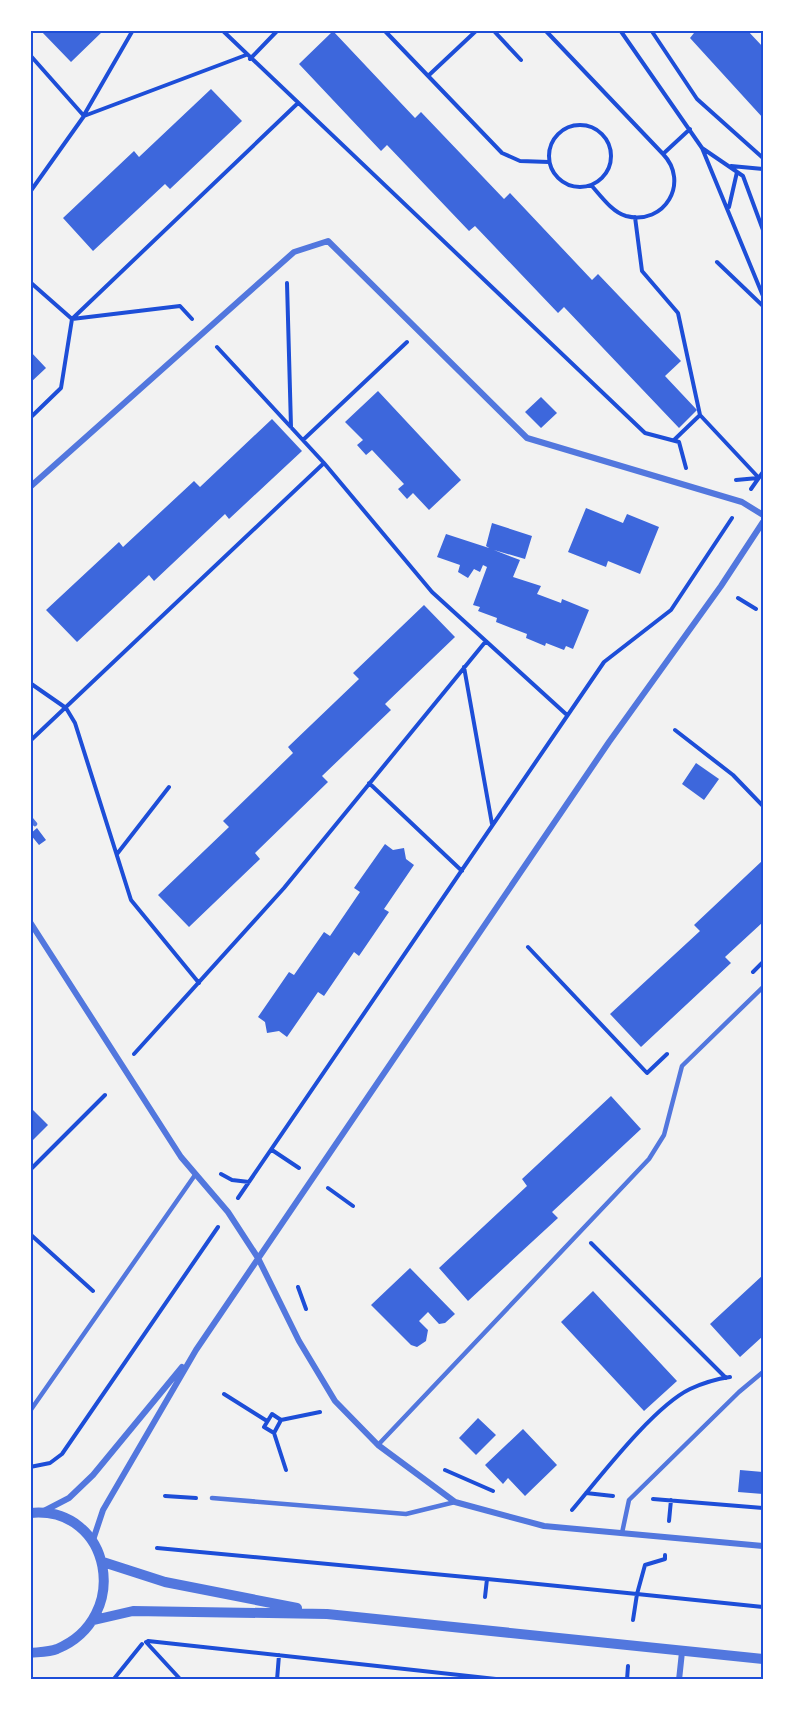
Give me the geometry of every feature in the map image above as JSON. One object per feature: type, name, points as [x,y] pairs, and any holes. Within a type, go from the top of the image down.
[{"type":"street","points":[[30,487],[286,258],[294,252],[328,241],[527,438],[742,502],[763,515]]},
{"type":"street","points":[[93,1540],[103,1510],[196,1350],[609,742],[721,586],[763,522]]},
{"type":"street","points":[[30,922],[145,1103],[195,1175],[228,1212],[258,1258],[299,1341],[341,1408],[378,1445],[455,1503],[544,1526],[763,1546]]},
{"type":"street","points":[[42,1512],[69,1498],[102,1465],[196,1350]]},
{"type":"street","points":[[30,1513],[42,1512],[68,1519],[93,1540],[103,1562],[105,1589],[94,1620],[80,1637],[55,1650],[30,1653]]},
{"type":"street","points":[[103,1562],[165,1582],[327,1614],[763,1659]]},
{"type":"street","points":[[94,1620],[133,1611],[327,1614]]},
{"type":"street","points":[[679,1680],[682,1652]]},
{"type":"lane","points":[[30,818],[35,824]]},
{"type":"lane","points":[[378,1445],[649,1159],[664,1135],[682,1066],[763,987]]},
{"type":"lane","points":[[30,1411],[195,1175]]},
{"type":"lane","points":[[622,1533],[629,1500],[739,1392],[763,1372]]},
{"type":"lane","points":[[212,1498],[406,1514],[455,1503]]},
{"type":"path","points":[[30,192],[84,116],[133,30]]},
{"type":"path","points":[[222,30],[645,433],[679,442],[687,470],[695,472]]},
{"type":"path","points":[[84,116],[248,57],[278,30]]},
{"type":"path","points":[[384,30],[502,153],[520,161],[549,162]]},
{"type":"path","points":[[466,30],[471,36]]},
{"type":"path","points":[[428,76],[477,30]]},
{"type":"path","points":[[493,30],[521,60]]},
{"type":"path","points":[[545,30],[671,162],[675,175],[673,194],[660,211],[634,217],[625,216],[613,209],[591,185]]},
{"type":"path","points":[[620,30],[702,148],[760,281],[763,296]]},
{"type":"path","points":[[651,30],[698,99],[763,158]]},
{"type":"path","points":[[30,56],[84,116]]},
{"type":"path","points":[[30,418],[61,388],[72,319],[298,104]]},
{"type":"path","points":[[577,125],[594,128],[607,141],[611,159],[604,175],[591,185],[578,188],[568,186],[559,180],[549,162],[552,142],[561,131],[577,125]]},
{"type":"path","points":[[663,154],[690,129]]},
{"type":"path","points":[[702,148],[743,176],[763,230]]},
{"type":"path","points":[[728,166],[763,169]]},
{"type":"path","points":[[729,208],[737,172]]},
{"type":"path","points":[[634,217],[642,271],[678,313],[700,416],[759,477]]},
{"type":"path","points":[[286,258],[291,427]]},
{"type":"path","points":[[717,262],[763,306]]},
{"type":"path","points":[[30,282],[72,319],[180,306],[197,325]]},
{"type":"path","points":[[303,440],[419,331]]},
{"type":"path","points":[[218,347],[324,464],[432,592],[567,715]]},
{"type":"path","points":[[674,440],[700,416]]},
{"type":"path","points":[[30,741],[324,464]]},
{"type":"path","points":[[726,480],[759,477],[763,472]]},
{"type":"path","points":[[244,1189],[604,662],[671,610],[728,523]]},
{"type":"path","points":[[697,570],[705,575]]},
{"type":"path","points":[[738,598],[756,609]]},
{"type":"path","points":[[132,1056],[284,888],[486,641]]},
{"type":"path","points":[[464,667],[492,825]]},
{"type":"path","points":[[30,683],[66,708],[75,723],[131,900],[199,983]]},
{"type":"path","points":[[675,730],[733,775],[763,806]]},
{"type":"path","points":[[369,783],[462,871]]},
{"type":"path","points":[[116,855],[169,787]]},
{"type":"path","points":[[528,947],[647,1073],[672,1049]]},
{"type":"path","points":[[747,978],[763,962]]},
{"type":"path","points":[[30,1170],[105,1095]]},
{"type":"path","points":[[272,1150],[303,1171]]},
{"type":"path","points":[[327,1188],[353,1206]]},
{"type":"path","points":[[30,1467],[50,1463],[62,1454],[218,1227]]},
{"type":"path","points":[[580,1232],[739,1392]]},
{"type":"path","points":[[30,1234],[93,1291]]},
{"type":"path","points":[[298,1287],[309,1315]]},
{"type":"path","points":[[564,1510],[572,1511],[628,1445],[664,1408],[688,1390],[733,1376]]},
{"type":"path","points":[[224,1394],[267,1421]]},
{"type":"path","points":[[286,1470],[274,1433],[264,1426],[272,1414],[281,1420],[341,1408]]},
{"type":"path","points":[[274,1433],[281,1420]]},
{"type":"path","points":[[438,1466],[498,1493]]},
{"type":"path","points":[[586,1493],[763,1508]]},
{"type":"path","points":[[165,1496],[212,1498]]},
{"type":"path","points":[[669,1524],[670,1500]]},
{"type":"path","points":[[157,1548],[763,1607]]},
{"type":"path","points":[[633,1620],[636,1594],[645,1565],[665,1559],[666,1552]]},
{"type":"path","points":[[485,1597],[487,1579]]},
{"type":"path","points":[[145,1642],[505,1680]]},
{"type":"path","points":[[113,1680],[145,1642]]},
{"type":"path","points":[[145,1642],[181,1680]]},
{"type":"path","points":[[277,1680],[279,1655]]},
{"type":"path","points":[[627,1680],[628,1666]]},
{"type":"building","points":[[40,30],[102,30],[103,31],[71,62]]},
{"type":"building","points":[[692,30],[747,30],[763,47],[763,118],[690,38],[694,33]]},
{"type":"building","points":[[333,31],[415,118],[421,112],[504,199],[510,193],[592,280],[598,274],[681,361],[665,376],[697,410],[679,428],[564,307],[558,313],[475,226],[469,231],[387,145],[381,151],[299,64]]},
{"type":"building","points":[[211,89],[242,121],[170,189],[165,184],[93,251],[63,218],[134,151],[139,157]]},
{"type":"building","points":[[30,351],[46,368],[30,383]]},
{"type":"building","points":[[378,391],[461,480],[429,510],[413,493],[407,499],[398,489],[404,484],[372,450],[366,455],[357,445],[363,440],[345,422]]},
{"type":"building","points":[[541,397],[557,413],[541,428],[525,412]]},
{"type":"building","points":[[272,419],[302,451],[229,519],[225,514],[154,581],[149,575],[77,642],[46,610],[119,542],[123,547],[194,481],[200,487]]},
{"type":"building","points":[[586,508],[623,523],[627,514],[659,527],[640,574],[608,561],[606,567],[568,552]]},
{"type":"building","points":[[492,523],[532,536],[525,559],[494,550],[520,560],[513,577],[541,586],[537,594],[561,603],[562,599],[589,610],[573,649],[566,646],[564,650],[546,643],[545,646],[526,638],[527,634],[496,622],[497,618],[478,611],[480,607],[473,605],[487,567],[483,565],[480,572],[474,569],[468,578],[458,572],[460,565],[437,557],[446,534],[489,548],[486,546]]},
{"type":"building","points":[[424,605],[455,637],[385,704],[391,710],[322,776],[328,782],[255,853],[260,859],[189,927],[158,895],[229,827],[223,821],[293,753],[288,747],[359,679],[353,673]]},
{"type":"building","points":[[696,763],[719,779],[704,800],[682,784]]},
{"type":"building","points":[[37,828],[46,840],[39,845],[30,834]]},
{"type":"building","points":[[385,844],[393,850],[404,848],[406,859],[414,865],[384,909],[389,912],[359,956],[354,952],[324,996],[318,992],[287,1037],[279,1031],[267,1033],[265,1022],[258,1017],[289,972],[294,975],[324,932],[330,936],[360,892],[354,888]]},
{"type":"building","points":[[763,860],[763,922],[725,957],[731,963],[641,1047],[610,1014],[700,931],[694,925]]},
{"type":"building","points":[[611,1096],[641,1129],[552,1212],[558,1218],[468,1301],[439,1268],[527,1186],[522,1179]]},
{"type":"building","points":[[30,1107],[48,1125],[30,1143]]},
{"type":"building","points":[[410,1268],[455,1314],[445,1323],[439,1324],[428,1312],[419,1321],[428,1330],[426,1341],[417,1347],[411,1345],[371,1305]]},
{"type":"building","points":[[763,1275],[763,1336],[740,1357],[710,1324]]},
{"type":"building","points":[[593,1291],[677,1381],[644,1411],[561,1322]]},
{"type":"building","points":[[478,1418],[496,1435],[476,1455],[459,1438]]},
{"type":"building","points":[[523,1429],[557,1465],[525,1496],[508,1478],[503,1484],[485,1465]]},
{"type":"building","points":[[740,1470],[763,1472],[763,1494],[738,1492]]}]
